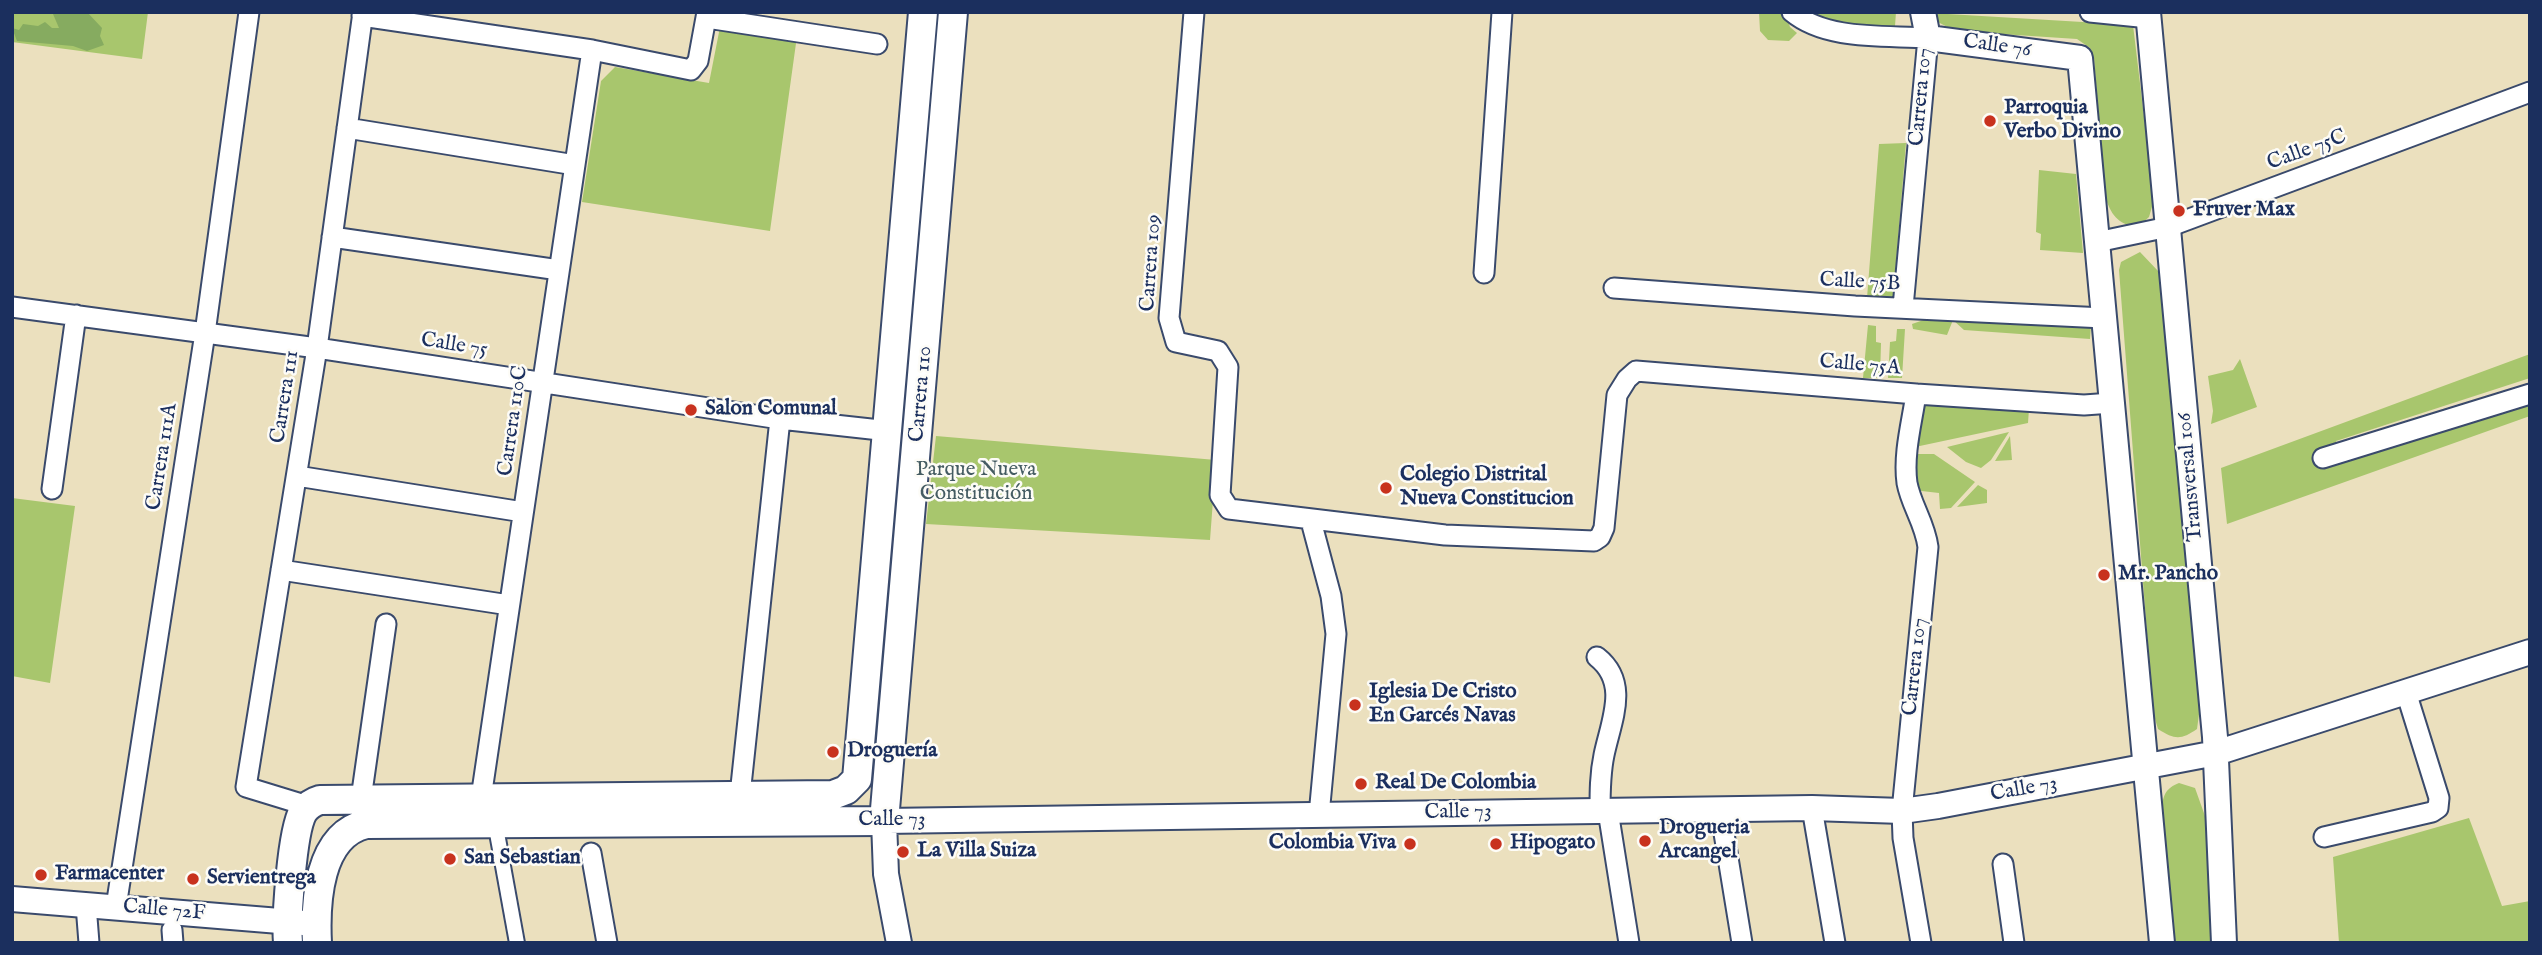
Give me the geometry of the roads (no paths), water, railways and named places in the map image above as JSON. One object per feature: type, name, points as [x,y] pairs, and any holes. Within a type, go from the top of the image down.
[{"type":"main road","name":"Carrera 110","points":[[853,785],[860,771],[923,12]]},
{"type":"main road","name":"Carrera 110","points":[[884,821],[953,12]]},
{"type":"main road","name":"Calle 73","points":[[363,812],[481,798],[834,795],[853,785]]},
{"type":"main road","name":"Calle 73","points":[[308,806],[320,800],[363,812],[495,822],[884,821]]},
{"type":"main road","points":[[287,932],[301,819],[308,806]]},
{"type":"main road","points":[[317,933],[323,877],[333,848],[351,830],[363,812]]},
{"type":"street","name":"Carrera 111A","points":[[116,907],[205,332],[249,12]]},
{"type":"street","name":"Carrera 109","points":[[1194,12],[1169,318],[1175,342],[1218,351],[1228,367],[1220,495],[1224,505],[1238,512],[1311,521]]},
{"type":"street","points":[[1484,273],[1502,12]]},
{"type":"street","name":"Calle 76","points":[[1792,12],[1808,23],[1832,30],[1928,38],[2080,58],[2097,242]]},
{"type":"street","name":"Carrera 107","points":[[1903,307],[1928,38],[1923,12]]},
{"type":"street","points":[[2090,12],[2149,15]]},
{"type":"street","points":[[362,14],[592,50],[691,69],[698,61],[707,15],[877,44]]},
{"type":"street","name":"Carrera 111","points":[[308,806],[246,787],[317,348],[362,14]]},
{"type":"street","name":"Transversal 106","points":[[2149,15],[2217,753],[2224,943]]},
{"type":"street","name":"Carrera 110C","points":[[481,798],[592,50]]},
{"type":"street","name":"Calle 75C","points":[[2097,242],[2168,227],[2530,92]]},
{"type":"street","points":[[347,128],[575,165]]},
{"type":"street","points":[[332,237],[559,270]]},
{"type":"street","points":[[2097,242],[2143,768],[2162,943]]},
{"type":"street","name":"Calle 75B","points":[[1614,288],[2104,318]]},
{"type":"street","name":"Calle 75","points":[[12,307],[317,348],[780,419],[888,431]]},
{"type":"street","points":[[51,489],[76,315]]},
{"type":"street","name":"Calle 75A","points":[[1311,521],[1445,535],[1594,541],[1600,537],[1604,528],[1618,395],[1627,379],[1636,371],[1916,394],[2084,405],[2112,403]]},
{"type":"street","name":"Carrera 107","points":[[1916,394],[1908,444],[1907,481],[1924,524],[1928,547],[1902,811],[1921,943]]},
{"type":"street","points":[[2323,458],[2530,394]]},
{"type":"street","points":[[740,795],[780,419]]},
{"type":"street","points":[[296,476],[523,512]]},
{"type":"street","points":[[1311,521],[1331,596],[1336,634],[1319,815]]},
{"type":"street","points":[[281,570],[509,606]]},
{"type":"street","points":[[363,812],[386,624]]},
{"type":"street","name":"Calle 73","points":[[884,821],[1812,808],[1902,811],[2217,753],[2530,652]]},
{"type":"street","points":[[1597,657],[1609,666],[1617,700],[1601,773],[1604,811],[1629,943]]},
{"type":"street","points":[[2323,837],[2432,812],[2438,808],[2440,798],[2406,692]]},
{"type":"street","points":[[1812,808],[1835,943]]},
{"type":"street","points":[[1720,809],[1742,943]]},
{"type":"street","name":"Carrera 110","points":[[884,821],[886,874],[899,943]]},
{"type":"street","points":[[495,822],[517,943]]},
{"type":"street","points":[[591,853],[607,943]]},
{"type":"street","points":[[2003,864],[2014,943]]},
{"type":"street","name":"Calle 72F","points":[[12,899],[116,907],[287,932],[317,933]]},
{"type":"street","points":[[86,905],[89,943]]},
{"type":"place","name":"Parroquia Verbo Divino","points":[[1990,121]]},
{"type":"place","name":"Fruver Max","points":[[2179,211]]},
{"type":"place","name":"Salon Comunal","points":[[691,410]]},
{"type":"place","name":"Colegio Distrital Nueva Constitucion","points":[[1386,488]]},
{"type":"place","name":"Mr. Pancho","points":[[2104,575]]},
{"type":"place","name":"Iglesia De Cristo En Garcés Navas","points":[[1355,705]]},
{"type":"place","name":"Droguería","points":[[833,752]]},
{"type":"place","name":"Real De Colombia","points":[[1361,784]]},
{"type":"place","name":"Drogueria Arcangel","points":[[1645,841]]},
{"type":"place","name":"Colombia Viva","points":[[1410,844]]},
{"type":"place","name":"Hipogato","points":[[1496,844]]},
{"type":"place","name":"La Villa Suiza","points":[[903,852]]},
{"type":"place","name":"San Sebastian","points":[[450,859]]},
{"type":"place","name":"Farmacenter","points":[[41,875]]},
{"type":"place","name":"Servientrega","points":[[193,879]]},
{"type":"park label","name":"Parque Nueva Constitución","points":[[976,483]]}]
